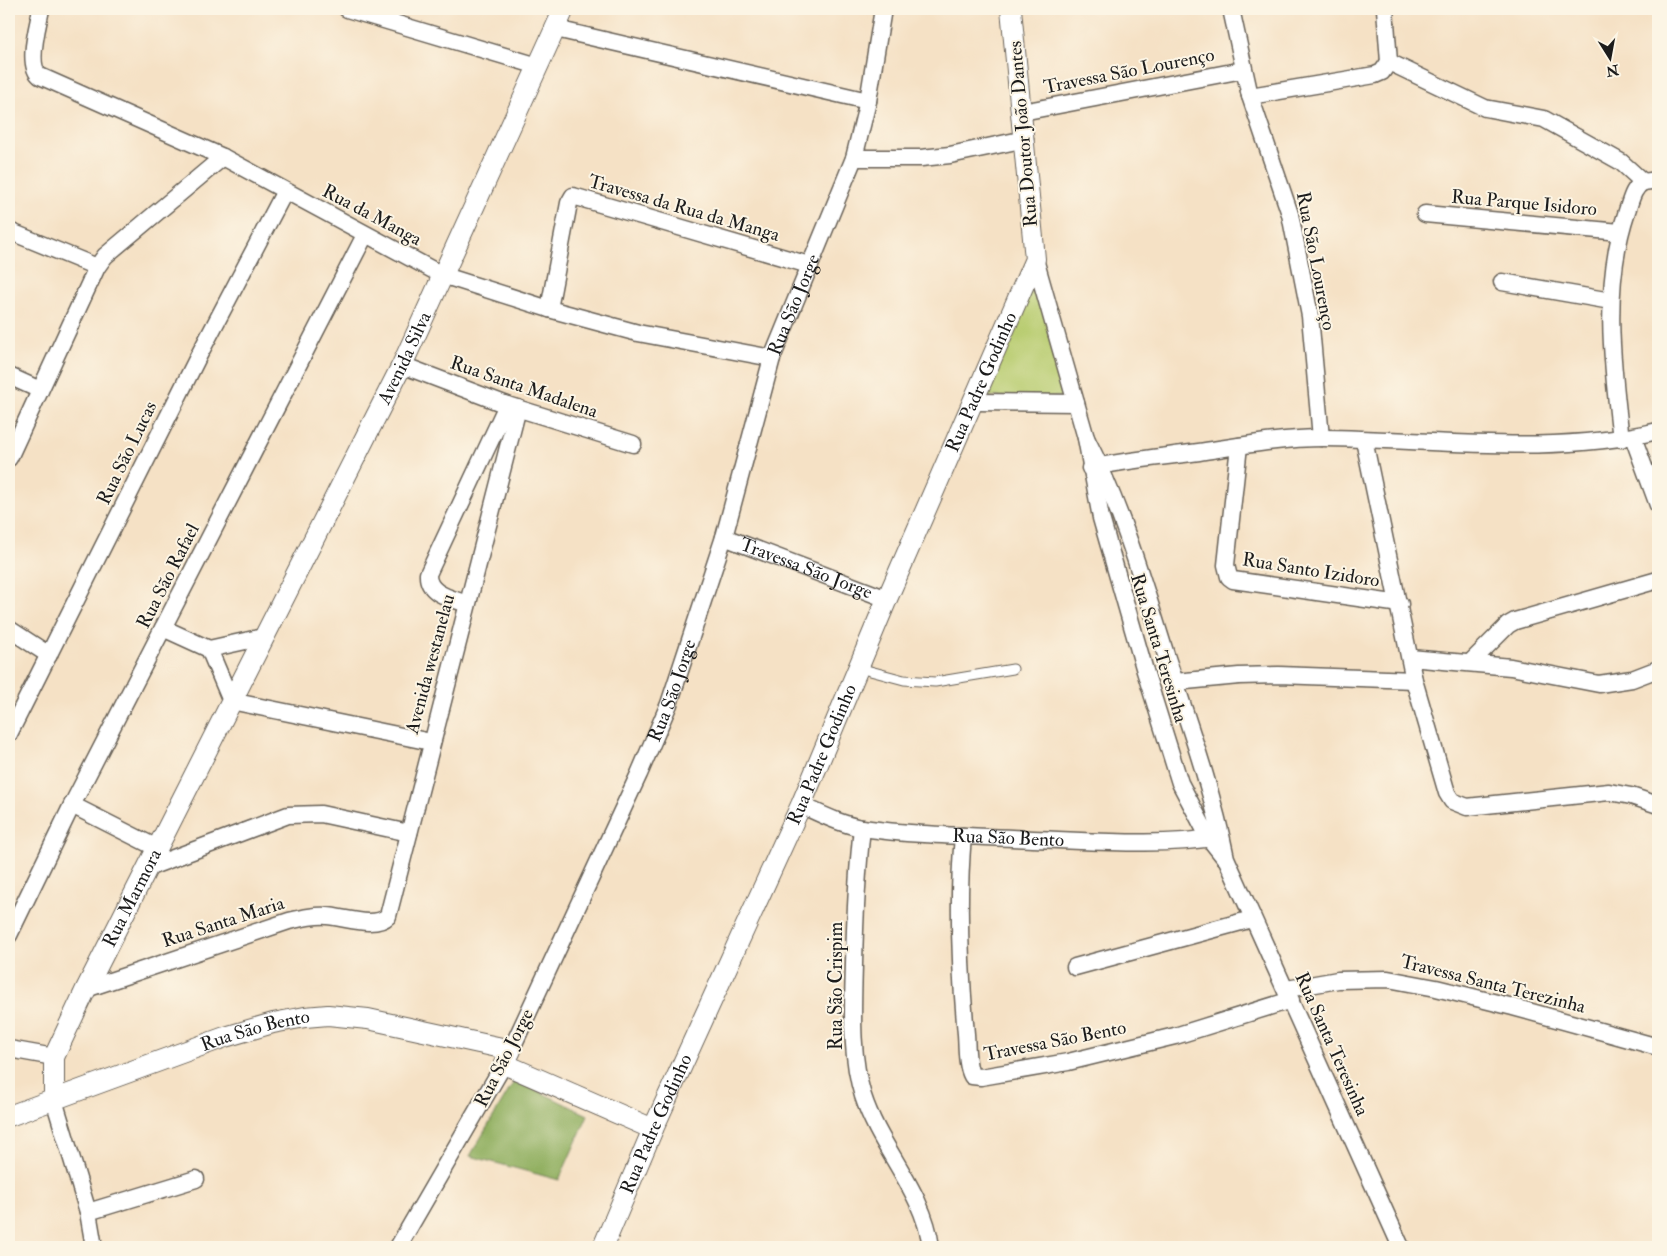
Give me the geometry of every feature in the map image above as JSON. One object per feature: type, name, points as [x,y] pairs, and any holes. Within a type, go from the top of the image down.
[{"type":"street","name":"Rua da Manga","points":[[41,9],[32,61],[35,72],[40,76],[223,157],[364,235],[442,275],[549,309],[638,333],[772,358]]},
{"type":"street","name":"Avenida Silva","points":[[231,701],[402,365],[564,9]]},
{"type":"street","name":"Rua São Jorge","points":[[398,1247],[508,1057],[665,713],[724,537],[772,358],[854,158],[868,102],[883,9]]},
{"type":"street","name":"Rua Doutor João Dantes","points":[[1011,9],[1025,139],[1035,259]]},
{"type":"street","name":"Rua São Lourenço","points":[[1231,9],[1250,96],[1290,214],[1310,316],[1321,438]]},
{"type":"street","points":[[1250,96],[1375,76],[1382,72],[1389,62],[1385,9]]},
{"type":"street","points":[[357,10],[538,66]]},
{"type":"street","points":[[556,29],[868,102]]},
{"type":"street","points":[[1389,62],[1486,108],[1544,119],[1651,181]]},
{"type":"street","name":"Travessa São Lourenço","points":[[1022,112],[1243,70]]},
{"type":"street","points":[[854,158],[920,158],[950,155],[1025,139]]},
{"type":"street","points":[[9,458],[97,267],[105,256],[223,157]]},
{"type":"street","name":"Rua Parque Isidoro","points":[[1651,181],[1634,191],[1620,232],[1611,301],[1611,353],[1627,438],[1658,505]]},
{"type":"street","name":"Rua São Lucas","points":[[9,734],[199,355],[286,191]]},
{"type":"street","name":"Travessa da Rua da Manga","points":[[549,309],[569,203],[573,196],[809,265]]},
{"type":"street","name":"Rua Parque Isidoro","points":[[1424,214],[1620,232]]},
{"type":"street","points":[[9,231],[97,267]]},
{"type":"street","name":"Rua São Rafael","points":[[9,935],[72,805],[364,235]]},
{"type":"street","name":"Rua Padre Godinho","points":[[603,1247],[653,1129],[801,805],[887,599],[975,402],[1035,259]]},
{"type":"street","name":"Rua Santa Teresinha","points":[[1035,259],[1095,467],[1175,682],[1215,837]]},
{"type":"street","points":[[1502,282],[1611,301]]},
{"type":"street","name":"Rua Santa Madalena","points":[[402,365],[512,406],[633,444]]},
{"type":"street","points":[[9,376],[40,390]]},
{"type":"street","points":[[975,402],[1076,403]]},
{"type":"street","points":[[467,604],[436,591],[430,586],[428,574],[512,406]]},
{"type":"street","name":"Avenida westanelau","points":[[375,922],[388,916],[467,604],[512,406]]},
{"type":"street","points":[[1095,467],[1239,446],[1321,438],[1449,444],[1543,443],[1627,438],[1658,431]]},
{"type":"street","name":"Rua Santo Izidoro","points":[[1364,440],[1400,604],[1414,680],[1447,792],[1452,801],[1467,807],[1609,792],[1631,796],[1658,805]]},
{"type":"street","name":"Rua Santo Izidoro","points":[[1239,446],[1226,565],[1229,576],[1233,580],[1400,604]]},
{"type":"street","name":"Rua Santa Teresinha","points":[[1095,467],[1117,580],[1180,783],[1215,837],[1226,858],[1401,1247]]},
{"type":"street","name":"Travessa São Jorge","points":[[724,537],[887,599]]},
{"type":"street","points":[[1471,662],[1508,624],[1658,580]]},
{"type":"street","points":[[163,628],[209,649],[262,637]]},
{"type":"street","points":[[9,629],[49,656]]},
{"type":"street","points":[[209,649],[231,701],[431,742]]},
{"type":"street","points":[[1410,658],[1511,666],[1599,684],[1632,680],[1658,669]]},
{"type":"street","points":[[1175,682],[1239,676],[1279,675],[1414,680]]},
{"type":"street","name":"Rua Marmora","points":[[54,1100],[54,1057],[86,989],[231,701]]},
{"type":"street","points":[[72,805],[157,848]]},
{"type":"street","name":"Rua São Bento","points":[[801,805],[844,824],[862,828],[963,836],[1116,842],[1180,841],[1215,837]]},
{"type":"street","points":[[147,868],[288,815],[321,814],[409,832]]},
{"type":"street","name":"Rua São Crispim","points":[[862,828],[856,874],[852,1030],[857,1069],[863,1096],[874,1122],[923,1213],[930,1247]]},
{"type":"street","name":"Travessa São Bento","points":[[963,836],[958,886],[959,922],[965,1024],[972,1076],[980,1077],[1068,1062],[1176,1036],[1289,995]]},
{"type":"street","name":"Rua Santa Maria","points":[[86,989],[308,916],[326,916],[375,922]]},
{"type":"street","points":[[1075,967],[1252,919]]},
{"type":"street","name":"Travessa Santa Terezinha","points":[[1289,995],[1338,980],[1388,979],[1436,988],[1513,1007],[1658,1047]]},
{"type":"street","name":"Rua São Bento","points":[[9,1116],[225,1037],[273,1023],[305,1017],[328,1015],[368,1019],[508,1057]]},
{"type":"street","points":[[9,1049],[54,1057]]},
{"type":"street","points":[[508,1057],[653,1129]]},
{"type":"street","points":[[54,1100],[88,1212],[94,1247]]},
{"type":"street","points":[[88,1212],[196,1178]]},
{"type":"lane","points":[[858,668],[904,680],[934,682],[1013,669]]},
{"type":"green space","points":[[1035,276],[1070,397],[981,397]]},
{"type":"green space","points":[[515,1080],[588,1115],[559,1180],[470,1156]]}]
